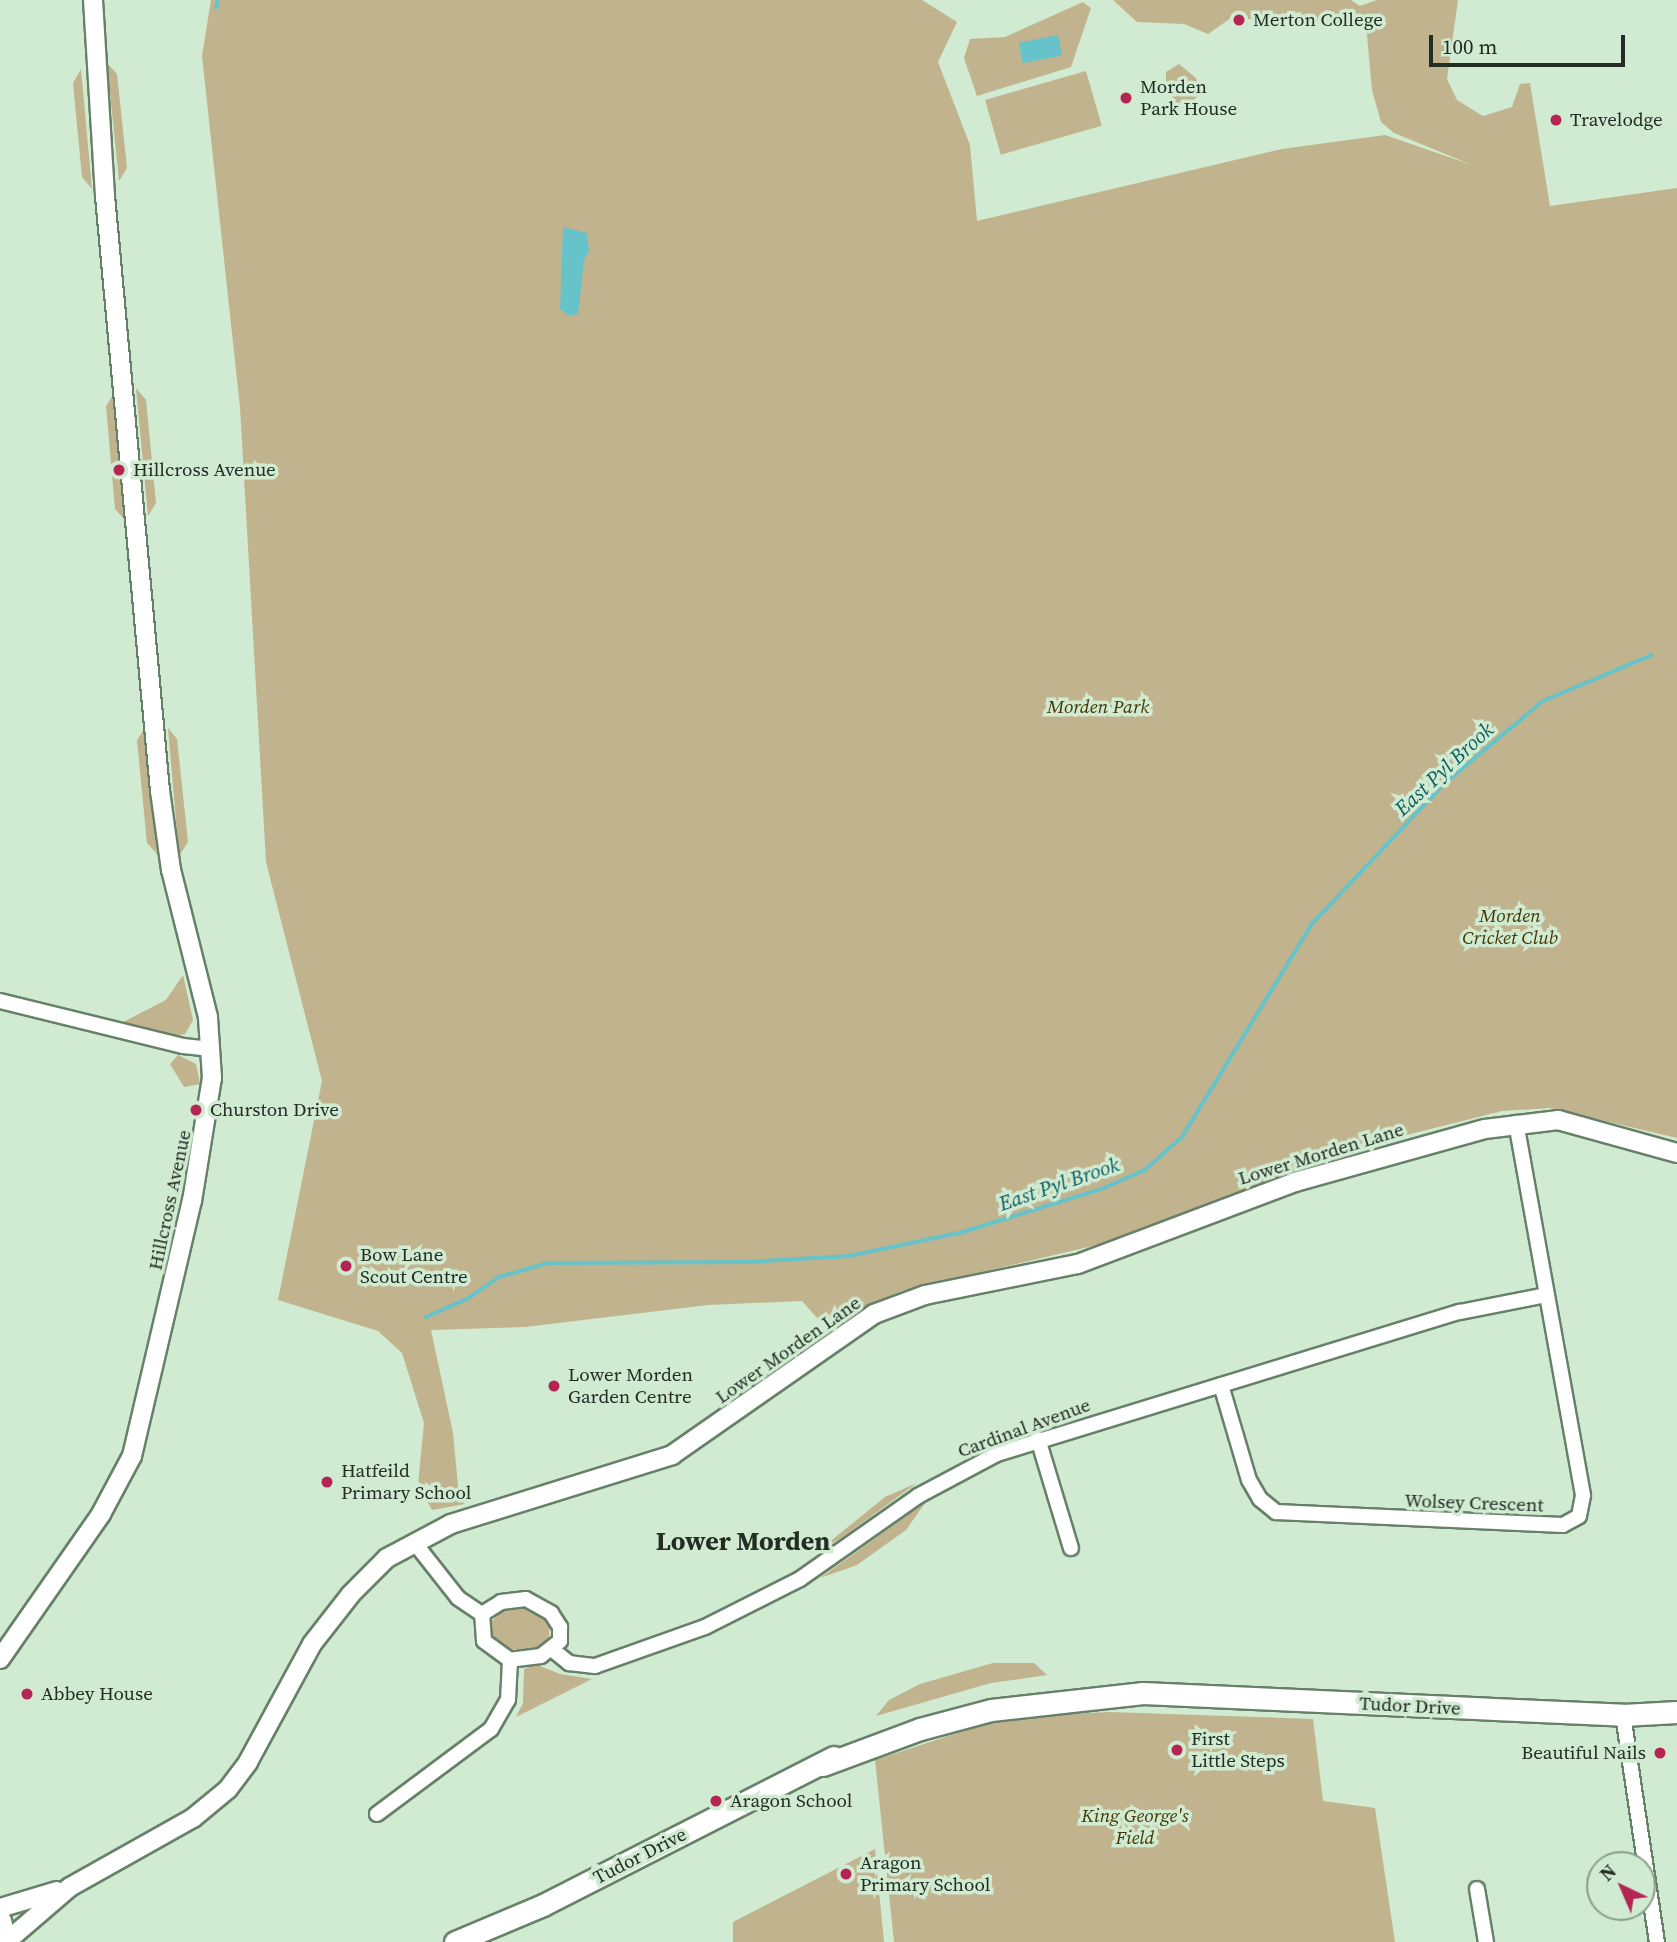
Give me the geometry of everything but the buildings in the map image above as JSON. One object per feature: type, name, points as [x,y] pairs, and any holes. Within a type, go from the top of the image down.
[{"type":"main road","name":"Tudor Drive","points":[[455,1942],[552,1900],[823,1765],[847,1746],[889,1728],[990,1697],[1070,1685],[1117,1686],[1143,1693],[1623,1715],[1677,1712]]},
{"type":"main road","points":[[0,1920],[6,1942]]},
{"type":"street","name":"Hillcross Avenue","points":[[0,1659],[117,1490],[137,1442],[205,1137],[212,1049],[166,841],[105,196],[93,0]]},
{"type":"street","points":[[0,1001],[183,1046],[212,1049]]},
{"type":"street","name":"Lower Morden Lane","points":[[6,1942],[69,1887],[193,1818],[228,1789],[248,1762],[288,1683],[323,1630],[371,1572],[414,1542],[471,1517],[672,1455],[772,1389],[852,1327],[897,1304],[1078,1264],[1294,1182],[1517,1123],[1558,1120],[1677,1153]]},
{"type":"street","name":"Wolsey Crescent","points":[[1221,1385],[1249,1479],[1260,1499],[1276,1513],[1563,1525],[1579,1516],[1583,1495],[1517,1123]]},
{"type":"street","name":"Cardinal Avenue","points":[[553,1650],[569,1662],[595,1666],[705,1627],[800,1578],[944,1480],[1038,1440],[1468,1310],[1546,1295]]},
{"type":"street","points":[[1038,1440],[1071,1548]]},
{"type":"street","points":[[414,1542],[458,1598],[482,1614]]},
{"type":"street","points":[[501,1602],[538,1603],[560,1628],[560,1641],[553,1650],[510,1660],[484,1641],[482,1614],[501,1602]]},
{"type":"street","points":[[377,1814],[491,1728],[508,1700],[510,1660]]},
{"type":"street","points":[[1623,1715],[1657,1942]]},
{"type":"street","name":"Lower Morden Lane","points":[[0,1908],[69,1887]]},
{"type":"street","points":[[1478,1889],[1486,1942]]},
{"type":"green space","name":"Morden Park","points":[[211,0],[922,0],[957,22],[938,62],[970,145],[977,221],[1282,149],[1385,135],[1472,165],[1394,133],[1381,122],[1372,90],[1366,25],[1231,18],[1208,34],[1184,24],[1137,22],[1113,0],[1351,0],[1360,6],[1377,0],[1458,0],[1447,79],[1457,100],[1483,116],[1512,107],[1520,84],[1530,83],[1550,206],[1677,188],[1677,1138],[1550,1108],[1502,1111],[1359,1147],[1097,1245],[901,1291],[827,1329],[802,1301],[708,1305],[525,1327],[431,1330],[453,1433],[459,1496],[465,1504],[432,1510],[418,1485],[424,1423],[402,1353],[378,1331],[278,1300],[322,1081],[266,862],[240,407],[202,56]]},
{"type":"green space","points":[[1083,2],[1091,8],[1071,67],[977,96],[964,58],[970,39],[1005,37]]},
{"type":"green space","points":[[107,63],[117,74],[127,168],[119,181]]},
{"type":"green space","points":[[1179,64],[1196,78],[1200,92],[1189,108],[1179,108],[1171,100],[1166,80],[1166,72]]},
{"type":"green space","points":[[81,69],[92,189],[82,177],[73,83]]},
{"type":"green space","points":[[1086,71],[1102,126],[1001,155],[985,100]]},
{"type":"green space","points":[[136,388],[146,400],[156,503],[148,516]]},
{"type":"green space","points":[[115,392],[125,520],[115,509],[106,406]]},
{"type":"green space","points":[[146,727],[157,854],[147,843],[137,740]]},
{"type":"green space","points":[[168,728],[177,739],[188,842],[179,856]]},
{"type":"green space","points":[[183,975],[193,1020],[185,1034],[173,1036],[123,1022],[166,1000]]},
{"type":"green space","points":[[178,1055],[196,1064],[200,1084],[184,1087],[170,1064]]},
{"type":"green space","points":[[917,1483],[841,1538],[817,1552],[885,1497]]},
{"type":"green space","points":[[925,1503],[906,1530],[857,1565],[820,1578]]},
{"type":"green space","points":[[505,1608],[531,1608],[545,1617],[550,1623],[549,1638],[538,1648],[504,1650],[490,1638],[489,1624]]},
{"type":"green space","points":[[993,1663],[1034,1663],[1047,1675],[991,1683],[876,1716],[889,1700],[920,1684]]},
{"type":"green space","points":[[535,1664],[560,1674],[592,1679],[516,1717],[523,1703],[524,1669]]},
{"type":"green space","name":"King George's Field","points":[[1110,1712],[1313,1719],[1323,1801],[1375,1808],[1395,1942],[894,1942],[875,1760],[985,1724],[1043,1715]]},
{"type":"green space","name":"Aragon Primary School","points":[[875,1849],[884,1942],[733,1942],[733,1922]]},
{"type":"water","points":[[1058,35],[1062,56],[1023,63],[1019,43]]},
{"type":"water","points":[[563,227],[587,233],[589,251],[584,260],[578,314],[569,316],[560,309]]},
{"type":"waterway","points":[[216,8],[218,0]]},
{"type":"waterway","name":"East Pyl Brook","points":[[426,1317],[469,1298],[499,1277],[548,1263],[747,1262],[849,1256],[963,1232],[1104,1188],[1145,1170],[1182,1137],[1312,924],[1444,784],[1543,701],[1652,655]]},
{"type":"place","name":"Merton College","points":[[1239,20]]},
{"type":"place","name":"Morden Park House","points":[[1126,98]]},
{"type":"place","name":"Travelodge","points":[[1556,120]]},
{"type":"place","name":"Hillcross Avenue","points":[[119,470]]},
{"type":"place","name":"Churston Drive","points":[[196,1110]]},
{"type":"place","name":"Bow Lane Scout Centre","points":[[346,1266]]},
{"type":"place","name":"Lower Morden Garden Centre","points":[[554,1386]]},
{"type":"place","name":"Hatfeild Primary School","points":[[327,1482]]},
{"type":"place","name":"Abbey House","points":[[27,1694]]},
{"type":"place","name":"First Little Steps","points":[[1177,1750]]},
{"type":"place","name":"Beautiful Nails","points":[[1660,1753]]},
{"type":"place","name":"Aragon School","points":[[716,1801]]},
{"type":"place","name":"Aragon Primary School","points":[[846,1874]]},
{"type":"district","name":"Lower Morden","points":[[743,1542]]},
{"type":"park label","name":"Morden Cricket Club","points":[[1510,927]]}]
